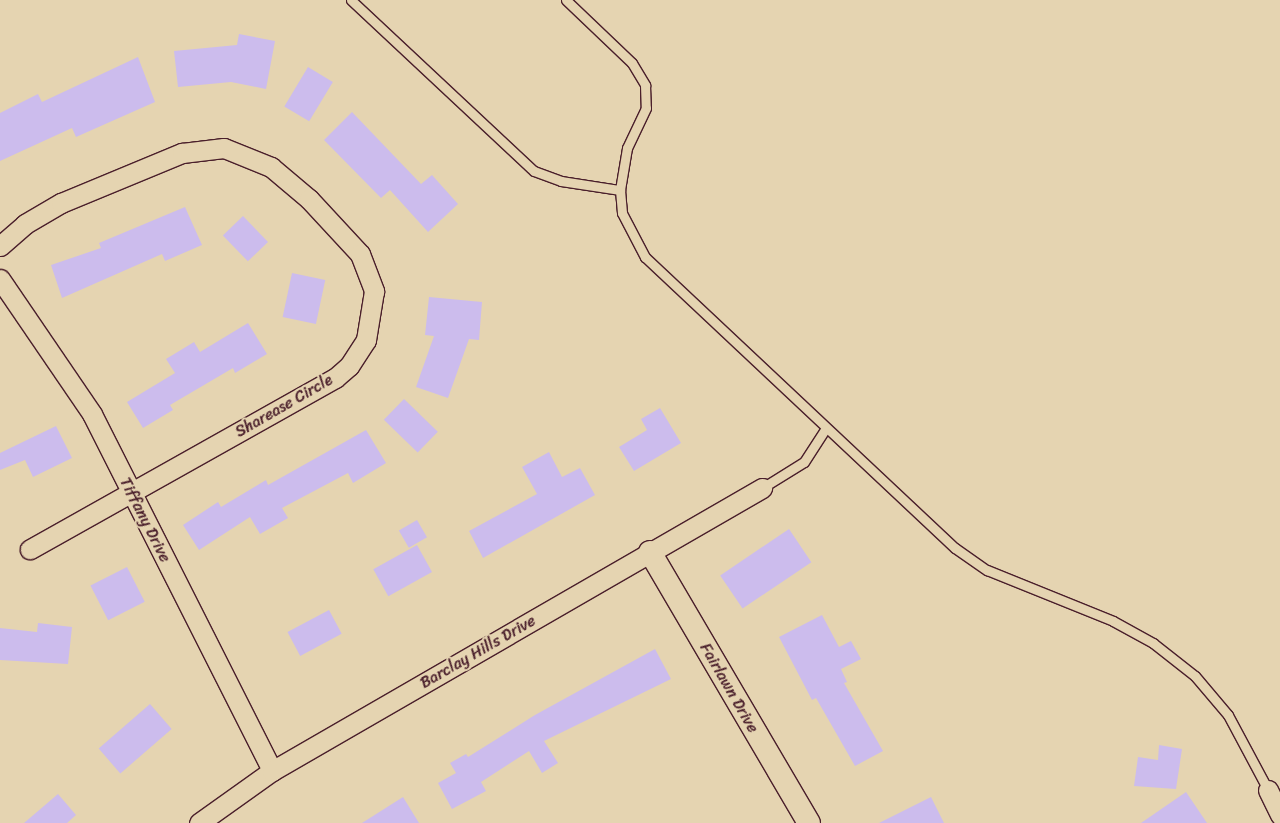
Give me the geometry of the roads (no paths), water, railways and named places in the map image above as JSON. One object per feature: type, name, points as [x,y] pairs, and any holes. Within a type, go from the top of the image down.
[{"type":"street","name":"Sharease Circle","points":[[0,246],[25,224],[61,203],[182,153],[210,147],[238,151],[271,168],[344,233],[364,261],[374,291],[371,323],[366,340],[349,366],[335,378],[30,549]]},
{"type":"street","name":"Tiffany Drive","points":[[0,279],[80,393],[272,771]]},
{"type":"street","name":"Barclay Hills Drive","points":[[199,823],[272,771],[762,488]]},
{"type":"street","name":"Fairlawn Drive","points":[[650,552],[809,823]]},
{"type":"street","points":[[1268,790],[1280,815]]},
{"type":"lane","points":[[350,0],[534,171],[561,181],[620,190]]},
{"type":"lane","points":[[566,0],[632,63],[645,85],[646,108],[627,148],[620,190],[622,213],[645,257],[826,428],[971,560],[1006,578],[1087,608],[1172,656],[1195,676],[1228,715],[1268,790]]},
{"type":"lane","points":[[762,488],[804,462],[826,428]]}]
